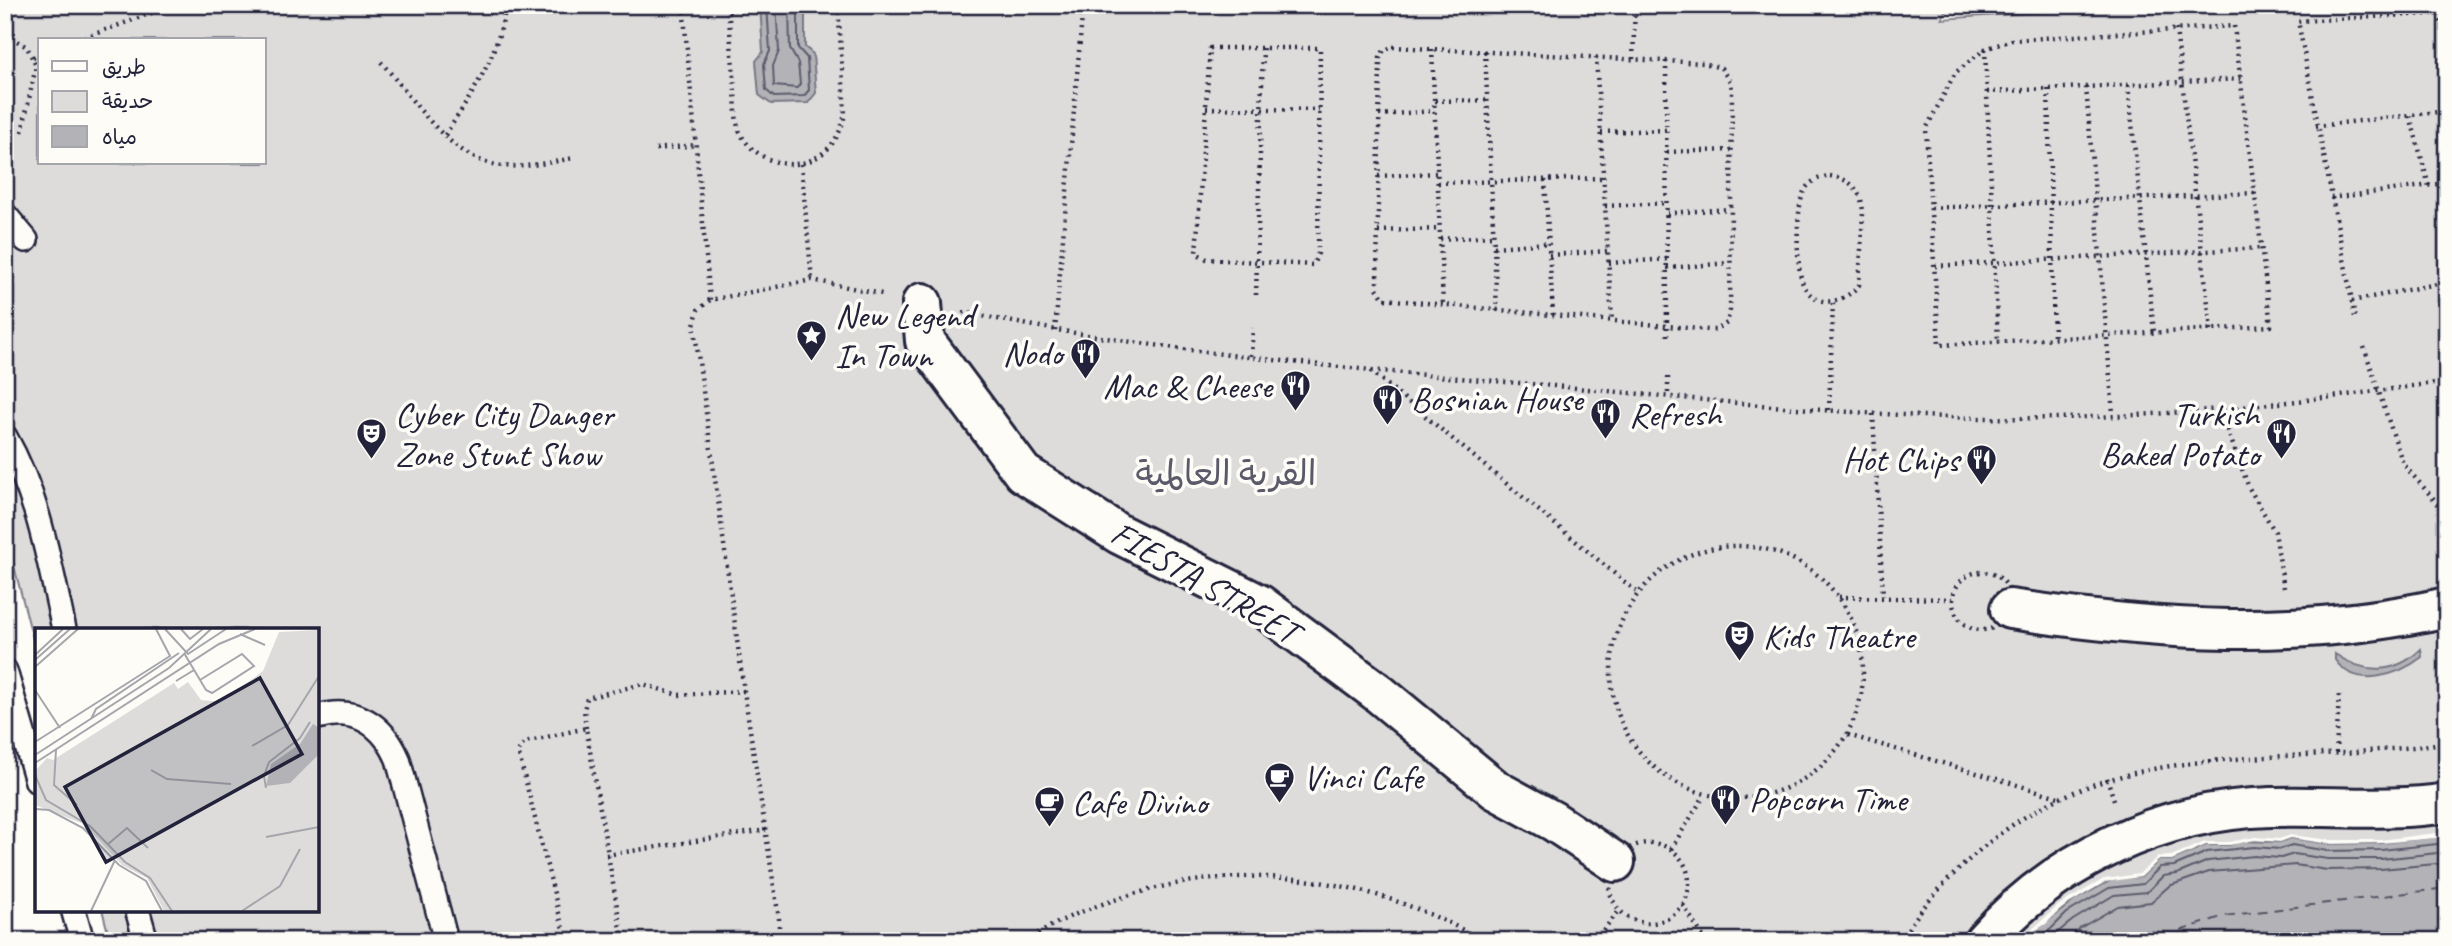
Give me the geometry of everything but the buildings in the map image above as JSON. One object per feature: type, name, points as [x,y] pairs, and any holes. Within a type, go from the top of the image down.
[{"type":"street","name":"FIESTA STREET","points":[[922,303],[925,341],[1023,473],[1119,534],[1259,604],[1376,691],[1496,790],[1553,821],[1615,862]]},
{"type":"street","points":[[2010,609],[2099,622],[2194,630],[2300,628],[2368,622],[2447,607]]},
{"type":"street","points":[[1984,941],[2024,902],[2068,869],[2127,838],[2162,825],[2235,809],[2384,808],[2447,803]]},
{"type":"lane","points":[[5,215],[26,240]]},
{"type":"lane","points":[[5,437],[25,472],[38,509],[64,628]]},
{"type":"lane","points":[[5,671],[35,774]]},
{"type":"lane","points":[[318,717],[343,713],[362,717],[378,727],[390,741],[398,759],[446,941]]},
{"type":"lane","points":[[74,911],[82,941]]},
{"type":"lane","points":[[138,911],[146,941]]},
{"type":"path","points":[[445,135],[482,79],[495,50],[506,5]]},
{"type":"path","points":[[682,5],[710,300]]},
{"type":"path","points":[[727,5],[738,128],[753,150],[764,157],[775,162],[801,164],[827,151],[842,128],[845,114],[838,5]]},
{"type":"path","points":[[1055,331],[1083,5]]},
{"type":"path","points":[[1633,59],[1635,5]]},
{"type":"path","points":[[83,38],[152,13]]},
{"type":"path","points":[[2355,317],[2316,126],[2298,21],[2447,13]]},
{"type":"path","points":[[2437,14],[2447,33]]},
{"type":"path","points":[[2234,26],[2271,326],[1939,345],[1926,129],[1955,73],[1985,49],[2012,40],[2176,29],[2234,26]]},
{"type":"path","points":[[2176,29],[2211,330]]},
{"type":"path","points":[[5,34],[27,47],[33,57],[35,77],[22,132]]},
{"type":"path","points":[[1393,47],[1596,57],[1713,64],[1727,74],[1732,92],[1730,310],[1727,323],[1716,330],[1668,326],[1391,301],[1380,294],[1378,176],[1380,58],[1384,50],[1393,47]]},
{"type":"path","points":[[1210,48],[1263,48],[1320,48],[1317,261],[1309,266],[1207,259],[1199,256],[1194,249],[1210,48]]},
{"type":"path","points":[[1256,295],[1263,48]]},
{"type":"path","points":[[1432,49],[1443,305]]},
{"type":"path","points":[[1985,49],[1998,342]]},
{"type":"path","points":[[1485,51],[1497,311]]},
{"type":"path","points":[[33,57],[38,55]]},
{"type":"path","points":[[1596,57],[1612,321]]},
{"type":"path","points":[[1666,61],[1668,341]]},
{"type":"path","points":[[381,62],[445,135],[472,157],[488,163],[519,166],[574,158]]},
{"type":"path","points":[[1987,92],[2241,79]]},
{"type":"path","points":[[2128,85],[2154,332]]},
{"type":"path","points":[[2086,87],[2113,413]]},
{"type":"path","points":[[2048,89],[2054,339]]},
{"type":"path","points":[[1435,101],[1488,100]]},
{"type":"path","points":[[1206,108],[1319,110]]},
{"type":"path","points":[[1379,115],[1435,111]]},
{"type":"path","points":[[2316,126],[2447,111]]},
{"type":"path","points":[[2410,116],[2429,186]]},
{"type":"path","points":[[1601,132],[1666,130]]},
{"type":"path","points":[[656,149],[695,145]]},
{"type":"path","points":[[1667,152],[1731,150]]},
{"type":"path","points":[[801,164],[812,280]]},
{"type":"path","points":[[1378,176],[1437,173]]},
{"type":"path","points":[[1830,176],[1851,183],[1863,201],[1859,285],[1843,300],[1833,302],[1812,296],[1804,288],[1799,267],[1799,205],[1802,196],[1813,182],[1830,176]]},
{"type":"path","points":[[1438,183],[1603,178]]},
{"type":"path","points":[[1545,180],[1553,315]]},
{"type":"path","points":[[2331,198],[2447,183]]},
{"type":"path","points":[[1931,208],[2255,192]]},
{"type":"path","points":[[1605,206],[1667,202]]},
{"type":"path","points":[[1667,213],[1730,209]]},
{"type":"path","points":[[1378,231],[1440,229]]},
{"type":"path","points":[[1440,239],[1493,236]]},
{"type":"path","points":[[1494,247],[1549,243]]},
{"type":"path","points":[[1934,265],[2261,248]]},
{"type":"path","points":[[1549,255],[1608,251]]},
{"type":"path","points":[[1609,263],[1668,259]]},
{"type":"path","points":[[1668,268],[1730,263]]},
{"type":"path","points":[[779,941],[766,830],[744,691],[694,324],[698,310],[710,300],[812,280],[1055,331],[1251,356],[1371,371],[1873,414],[1989,418],[2220,410],[2447,381]]},
{"type":"path","points":[[2352,301],[2447,282]]},
{"type":"path","points":[[1829,410],[1833,302]]},
{"type":"path","points":[[1251,356],[1253,328]]},
{"type":"path","points":[[2364,347],[2376,391],[2403,464],[2447,514]]},
{"type":"path","points":[[1371,371],[1638,593]]},
{"type":"path","points":[[1668,377],[1668,396]]},
{"type":"path","points":[[2220,410],[2241,471],[2269,519],[2280,555]]},
{"type":"path","points":[[1873,414],[1883,596]]},
{"type":"path","points":[[1716,547],[1762,548],[1806,565],[1839,597],[1861,640],[1864,689],[1848,735],[1824,765],[1791,787],[1749,798],[1704,796],[1655,769],[1633,746],[1617,710],[1611,669],[1618,629],[1638,593],[1672,562],[1716,547]]},
{"type":"path","points":[[1839,597],[1952,599]]},
{"type":"path","points":[[622,941],[606,855],[584,704],[587,698],[598,693],[643,684],[678,695],[744,691]]},
{"type":"path","points":[[2336,753],[2339,694]]},
{"type":"path","points":[[566,941],[518,751],[522,743],[586,728]]},
{"type":"path","points":[[1848,735],[2059,797]]},
{"type":"path","points":[[1671,849],[1704,796]]},
{"type":"path","points":[[606,855],[766,830]]},
{"type":"path","points":[[1027,941],[1093,906],[1158,886],[1224,877],[1291,877],[1358,888],[1422,909],[1483,941]]},
{"type":"path","points":[[1683,905],[1706,941]]},
{"type":"path","points":[[1594,941],[1619,911]]},
{"type":"path","points":[[1303,941],[1321,933],[1371,936],[1382,941]]},
{"type":"green space","name":"القرية العالمية","points":[[5,5],[1948,5],[1942,19],[2140,5],[2447,5],[2447,941],[110,941],[102,911],[318,911],[318,628],[35,628],[35,647],[5,531]]},
{"type":"water","points":[[760,5],[805,5],[805,47],[813,54],[816,93],[808,103],[771,104],[759,95],[756,61],[763,52]]},
{"type":"water","points":[[2421,649],[2422,657],[2413,664],[2378,677],[2354,675],[2335,660],[2335,654],[2357,665],[2379,669],[2401,664]]},
{"type":"water","points":[[2447,837],[2447,941],[2022,941],[2076,899],[2113,879],[2141,877],[2159,860],[2172,860],[2206,845],[2230,845],[2241,841],[2280,842],[2291,838],[2329,844],[2381,843]]},
{"type":"pier","points":[[2444,832],[2447,837],[2381,843],[2329,844],[2291,838],[2280,842],[2255,840],[2230,845],[2206,845],[2172,860],[2159,860],[2141,877],[2105,882],[2062,908],[2046,924],[2019,941],[2059,905],[2104,879],[2139,874],[2158,857],[2171,856],[2205,842],[2229,842],[2255,837],[2279,839],[2291,835],[2329,840],[2380,840]]},
{"type":"ferry route","points":[[2150,941],[2224,916],[2447,888]]},
{"type":"place","name":"New Legend In Town","points":[[812,362]]},
{"type":"place","name":"Nodo","points":[[1085,380]]},
{"type":"place","name":"Mac & Cheese","points":[[1295,413]]},
{"type":"place","name":"Bosnian House","points":[[1388,426]]},
{"type":"place","name":"Refresh","points":[[1606,441]]},
{"type":"place","name":"Cyber City Danger Zone Stunt Show","points":[[372,461]]},
{"type":"place","name":"Turkish Baked Potato","points":[[2282,461]]},
{"type":"place","name":"Hot Chips","points":[[1982,486]]},
{"type":"place","name":"Kids Theatre","points":[[1740,663]]},
{"type":"place","name":"Vinci Cafe","points":[[1280,804]]},
{"type":"place","name":"Popcorn Time","points":[[1726,826]]},
{"type":"place","name":"Cafe Divino","points":[[1049,829]]}]
